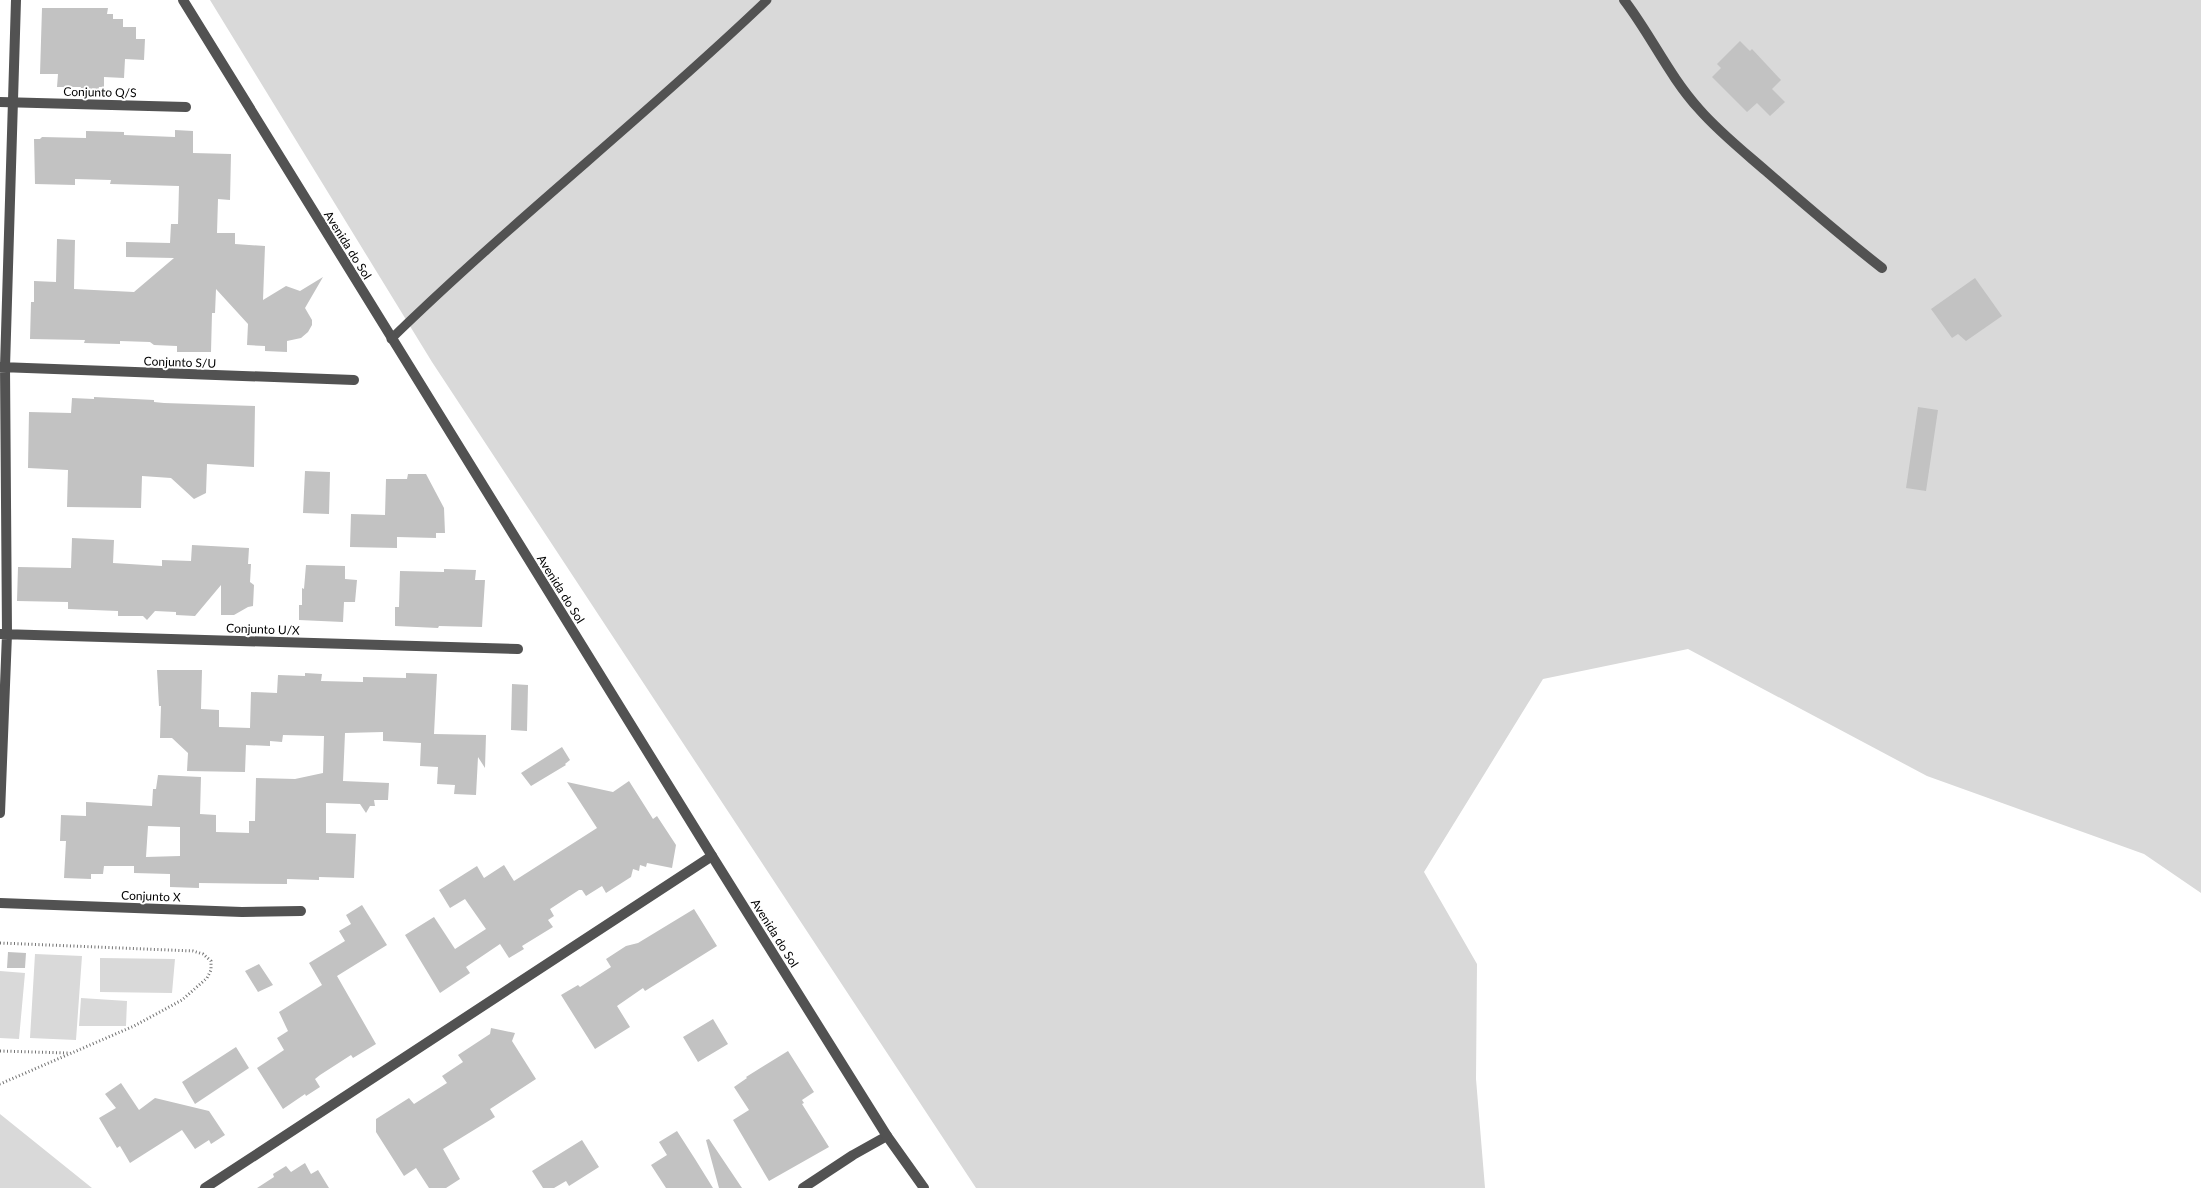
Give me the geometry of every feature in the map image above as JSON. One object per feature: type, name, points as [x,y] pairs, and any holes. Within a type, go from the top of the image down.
[{"type":"street","points":[[0,813],[4,634],[2,367],[16,0]]},
{"type":"street","name":"Avenida do Sol","points":[[183,0],[712,856],[887,1136],[924,1188]]},
{"type":"street","points":[[1624,0],[1650,37],[1670,72],[1699,109],[1788,190],[1882,268]]},
{"type":"street","name":"Conjunto Q/S","points":[[0,102],[186,107]]},
{"type":"street","name":"Conjunto S/U","points":[[2,367],[354,380]]},
{"type":"street","name":"Conjunto U/X","points":[[4,634],[518,649]]},
{"type":"street","points":[[206,1188],[712,856]]},
{"type":"street","name":"Conjunto X","points":[[0,903],[242,912],[301,911]]},
{"type":"street","points":[[803,1188],[853,1155],[887,1136]]},
{"type":"lane","points":[[391,339],[477,256],[600,151],[767,0]]},
{"type":"path","points":[[0,943],[193,951],[203,954],[211,961],[207,978],[182,1000],[134,1026],[0,1084]]},
{"type":"path","points":[[0,1051],[71,1053]]},
{"type":"shaded area","points":[[210,0],[2201,0],[2201,893],[2144,854],[1927,776],[1688,649],[1543,679],[1424,872],[1477,964],[1476,1079],[1485,1188],[976,1188],[432,362]]},
{"type":"shaded area","points":[[35,954],[82,956],[76,1040],[30,1038]]},
{"type":"shaded area","points":[[100,958],[175,959],[172,993],[100,992]]},
{"type":"shaded area","points":[[0,971],[25,973],[19,1039],[0,1038]]},
{"type":"shaded area","points":[[81,998],[127,1001],[126,1026],[79,1026]]},
{"type":"shaded area","points":[[0,1114],[92,1188],[0,1188]]},
{"type":"building","points":[[42,8],[108,8],[107,14],[113,14],[113,19],[123,19],[123,27],[136,27],[136,39],[145,39],[144,60],[125,59],[124,78],[104,77],[104,87],[99,87],[98,91],[80,90],[81,87],[57,87],[58,74],[40,74]]},
{"type":"building","points":[[1740,41],[1750,51],[1752,49],[1781,80],[1772,89],[1785,102],[1770,116],[1757,103],[1747,112],[1712,77],[1721,68],[1717,64]]},
{"type":"building","points":[[175,130],[193,131],[193,153],[231,154],[230,200],[218,199],[217,233],[235,233],[235,244],[265,246],[263,300],[286,286],[300,291],[323,277],[305,308],[312,320],[312,325],[308,332],[301,338],[287,341],[287,352],[265,351],[265,346],[247,345],[248,324],[216,289],[215,313],[212,313],[211,352],[177,352],[177,346],[154,345],[150,342],[120,341],[120,344],[84,343],[85,340],[30,339],[31,302],[34,302],[34,281],[56,282],[57,239],[75,240],[74,289],[134,292],[174,258],[126,257],[126,242],[170,243],[171,224],[178,224],[179,186],[110,184],[111,180],[75,179],[75,185],[35,184],[34,139],[42,137],[86,138],[86,131],[124,132],[124,135],[175,137]]},
{"type":"building","points":[[1975,278],[2002,316],[1966,341],[1958,334],[1952,338],[1931,309]]},
{"type":"building","points":[[94,397],[154,400],[154,402],[164,403],[255,406],[254,467],[207,464],[206,493],[194,499],[171,478],[142,476],[141,508],[67,507],[68,470],[28,468],[29,412],[71,413],[72,398],[94,399]]},
{"type":"building","points":[[1918,407],[1938,410],[1926,491],[1906,488]]},
{"type":"building","points":[[305,471],[330,472],[329,514],[303,513]]},
{"type":"building","points":[[408,474],[426,474],[444,508],[445,533],[436,533],[436,538],[397,537],[397,548],[350,547],[351,514],[385,515],[386,479],[407,479]]},
{"type":"building","points":[[72,538],[114,540],[113,563],[162,566],[162,560],[191,561],[192,545],[249,548],[248,564],[251,564],[250,582],[254,585],[253,606],[234,615],[221,615],[221,585],[195,616],[176,615],[176,612],[155,611],[147,620],[143,616],[118,616],[118,611],[68,609],[68,602],[17,601],[18,567],[71,568]]},
{"type":"building","points":[[306,565],[345,566],[345,579],[357,580],[355,602],[344,602],[343,622],[299,620],[299,605],[302,605],[302,588],[304,589]]},
{"type":"building","points":[[444,569],[476,570],[475,580],[485,580],[482,627],[439,626],[438,628],[395,626],[395,607],[399,607],[400,571],[444,572]]},
{"type":"building","points":[[157,670],[202,670],[201,709],[219,710],[219,727],[250,728],[251,692],[277,693],[278,675],[305,676],[305,673],[322,674],[321,681],[363,682],[363,677],[406,678],[406,673],[437,674],[434,734],[486,735],[485,768],[478,757],[476,795],[454,794],[455,785],[437,784],[438,767],[420,766],[421,743],[383,741],[383,732],[345,733],[343,781],[389,783],[388,800],[374,800],[375,806],[370,806],[366,813],[360,804],[326,803],[326,833],[356,834],[354,878],[319,877],[319,880],[287,879],[287,884],[199,883],[199,888],[170,887],[170,874],[134,873],[134,866],[104,866],[103,874],[91,874],[91,879],[64,878],[66,841],[60,841],[61,815],[86,816],[86,802],[152,806],[153,789],[156,789],[158,775],[201,777],[200,814],[216,815],[216,832],[249,833],[249,821],[255,821],[256,778],[295,779],[323,773],[324,736],[283,735],[282,742],[270,741],[270,746],[246,745],[245,772],[187,771],[188,753],[172,738],[160,738],[161,706],[159,706]],"holes":[[[148,826],[180,827],[180,856],[146,857]]]},
{"type":"building","points":[[512,684],[528,685],[527,731],[511,730]]},
{"type":"building","points":[[562,747],[570,760],[566,765],[531,786],[521,773]]},
{"type":"building","points":[[629,781],[653,819],[657,816],[676,845],[672,868],[647,863],[646,867],[640,865],[639,871],[633,869],[631,877],[606,893],[602,886],[586,896],[582,890],[579,890],[550,909],[554,916],[548,920],[553,927],[522,946],[524,949],[509,958],[500,944],[466,967],[470,973],[440,993],[405,935],[434,917],[455,949],[486,929],[465,899],[450,908],[439,890],[477,866],[484,878],[504,865],[514,881],[597,828],[567,782],[613,792]]},
{"type":"building","points":[[362,905],[387,945],[337,976],[376,1044],[353,1058],[351,1055],[320,1075],[315,1079],[320,1087],[306,1096],[305,1094],[283,1109],[257,1068],[284,1050],[277,1038],[288,1031],[279,1012],[322,985],[309,963],[345,941],[339,931],[351,924],[346,915]]},
{"type":"building","points":[[694,909],[717,946],[645,991],[643,988],[617,1006],[630,1027],[595,1049],[561,995],[578,985],[580,987],[611,967],[606,959],[626,946],[638,943]]},
{"type":"building","points":[[8,952],[26,953],[25,968],[7,968]]},
{"type":"building","points":[[259,964],[273,985],[258,992],[245,971]]},
{"type":"building","points":[[713,1019],[728,1044],[698,1062],[683,1037]]},
{"type":"building","points":[[491,1028],[515,1033],[512,1041],[536,1079],[490,1109],[495,1117],[443,1149],[460,1179],[446,1188],[429,1188],[416,1168],[404,1176],[376,1132],[376,1119],[409,1098],[414,1104],[447,1083],[442,1076],[463,1062],[458,1055],[490,1034]]},
{"type":"building","points":[[236,1047],[249,1068],[195,1104],[182,1082]]},
{"type":"building","points":[[788,1051],[814,1092],[802,1100],[804,1103],[802,1104],[829,1147],[769,1181],[733,1120],[749,1110],[734,1087],[746,1077]]},
{"type":"building","points":[[121,1083],[139,1110],[155,1098],[209,1111],[225,1135],[211,1144],[209,1140],[195,1149],[182,1130],[130,1163],[120,1146],[117,1148],[99,1118],[116,1108],[105,1094]]},
{"type":"building","points":[[677,1131],[713,1188],[666,1188],[651,1165],[667,1155],[659,1142]]},
{"type":"building","points":[[709,1139],[742,1188],[719,1188],[706,1140]]},
{"type":"building","points":[[582,1140],[599,1167],[569,1186],[566,1181],[554,1188],[543,1188],[532,1171]]},
{"type":"building","points":[[305,1163],[311,1174],[318,1170],[329,1188],[257,1188],[274,1177],[273,1174],[286,1166],[291,1172]]}]
